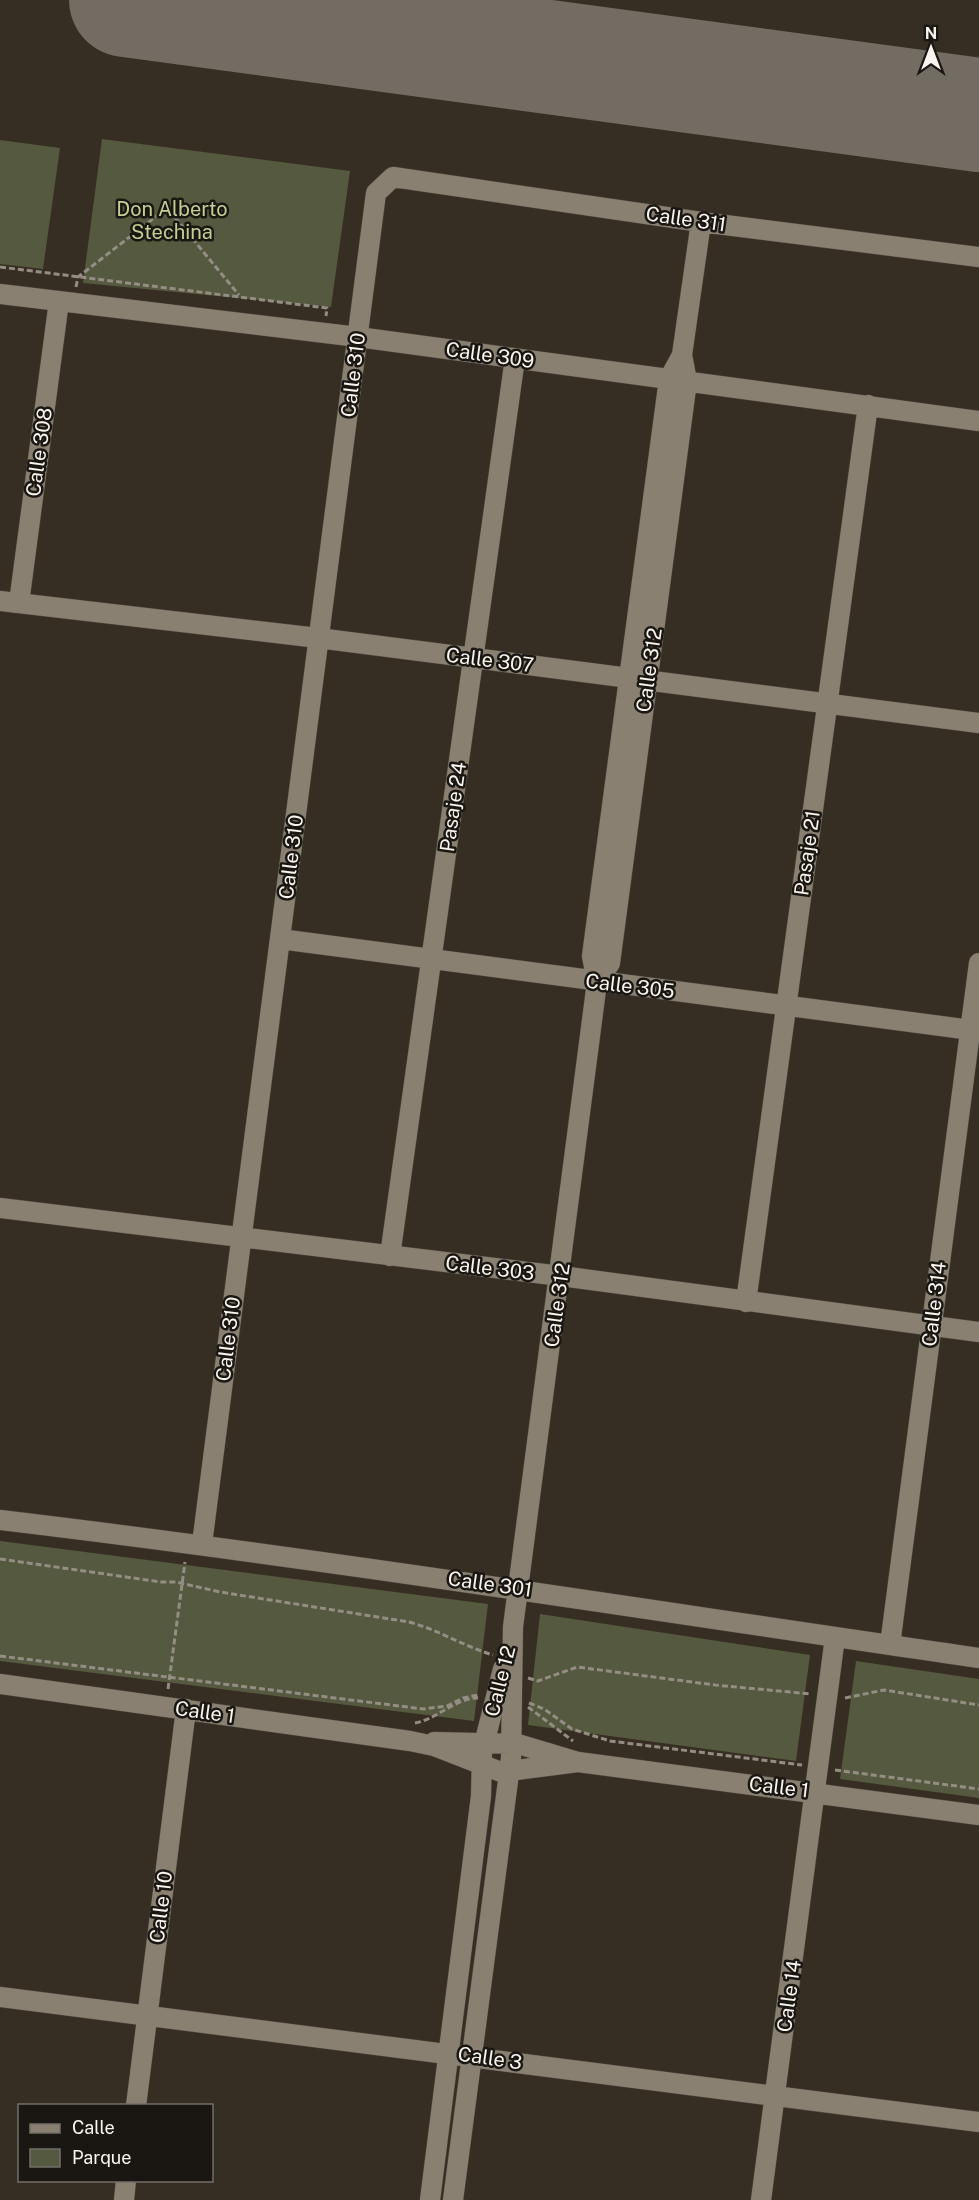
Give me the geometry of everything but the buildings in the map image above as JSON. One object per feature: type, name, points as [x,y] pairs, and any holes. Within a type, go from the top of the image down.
[{"type":"street","name":"Calle 311","points":[[393,177],[701,222],[979,257]]},
{"type":"street","name":"Calle 310","points":[[195,1543],[240,1239],[376,193],[393,177]]},
{"type":"street","name":"Calle 312","points":[[513,1627],[561,1276],[597,982],[592,956],[638,678],[701,222]]},
{"type":"street","name":"Calle 309","points":[[0,294],[358,337],[979,421]]},
{"type":"street","name":"Calle 308","points":[[9,602],[67,302]]},
{"type":"street","name":"Pasaje 24","points":[[390,1256],[515,358]]},
{"type":"street","name":"Pasaje 21","points":[[746,1302],[868,405]]},
{"type":"street","name":"Calle 307","points":[[9,602],[318,638],[979,723]]},
{"type":"street","name":"Calle 305","points":[[280,939],[975,1030]]},
{"type":"street","name":"Calle 314","points":[[890,1645],[932,1327],[975,1030],[979,963]]},
{"type":"street","name":"Calle 303","points":[[0,1208],[240,1239],[561,1276],[979,1332]]},
{"type":"street","name":"Calle 301","points":[[0,1520],[195,1543],[519,1588],[979,1658]]},
{"type":"street","name":"Calle 12","points":[[430,2200],[481,1796],[480,1766],[484,1742],[508,1664],[513,1627]]},
{"type":"street","points":[[816,1792],[836,1637]]},
{"type":"street","name":"Calle 12","points":[[453,2200],[509,1771],[511,1744],[508,1664]]},
{"type":"street","name":"Calle 1","points":[[0,1684],[410,1741],[434,1746],[480,1766],[501,1772],[578,1762]]},
{"type":"street","name":"Calle 10","points":[[136,2104],[186,1709]]},
{"type":"street","name":"Calle 1","points":[[410,1741],[511,1744],[578,1762],[979,1815]]},
{"type":"street","name":"Calle 14","points":[[761,2200],[816,1792]]},
{"type":"street","name":"Calle 3","points":[[0,1997],[979,2122]]},
{"type":"street","points":[[124,2200],[126,2182]]},
{"type":"path","points":[[67,302],[78,277],[166,208],[240,297]]},
{"type":"path","points":[[0,267],[327,308],[324,333]]},
{"type":"path","points":[[165,1706],[182,1583],[195,1543]]},
{"type":"path","points":[[0,1559],[182,1583],[220,1592],[409,1622],[435,1629],[474,1650],[508,1664],[529,1679],[538,1681],[578,1667],[715,1685],[845,1698],[884,1690],[979,1704]]},
{"type":"green space","name":"Don Alberto Stechina","points":[[102,139],[350,171],[331,307],[83,283]]},
{"type":"green space","points":[[0,140],[60,148],[43,269],[0,264]]},
{"type":"green space","points":[[0,1541],[488,1604],[474,1721],[0,1661]]},
{"type":"green space","points":[[540,1614],[810,1655],[796,1761],[528,1725]]},
{"type":"green space","points":[[856,1661],[979,1679],[979,1798],[840,1779]]},
{"type":"runway","points":[[126,0],[979,115]]}]
